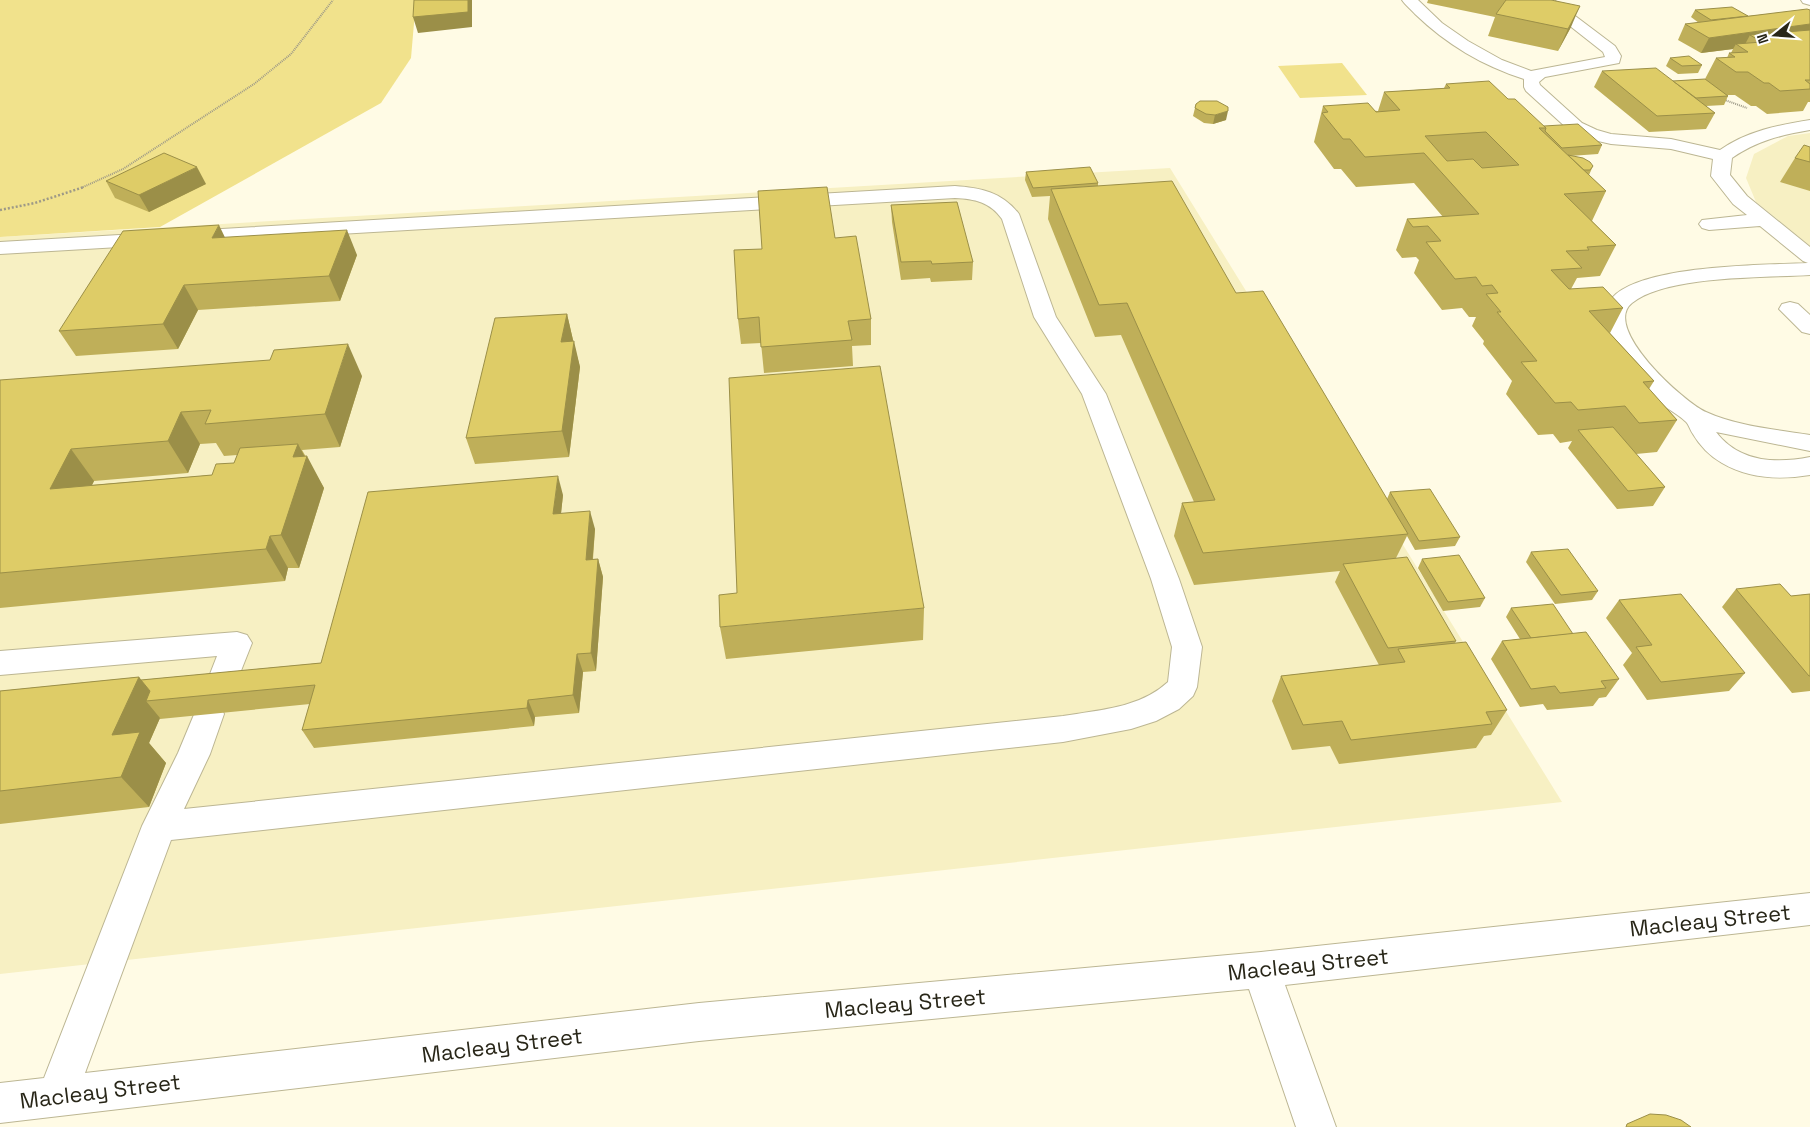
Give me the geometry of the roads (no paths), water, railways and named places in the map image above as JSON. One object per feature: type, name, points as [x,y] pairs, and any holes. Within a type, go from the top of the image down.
[{"type":"street","points":[[1409,0],[1439,28],[1475,52],[1513,71],[1533,77],[1558,69],[1613,60],[1614,56],[1609,50],[1544,0]]},
{"type":"street","points":[[1533,77],[1532,87],[1576,127],[1591,134],[1611,139],[1671,144],[1723,156]]},
{"type":"street","points":[[1803,126],[1766,132],[1739,144],[1723,156],[1720,176],[1740,200],[1810,257]]},
{"type":"street","points":[[0,248],[955,192],[978,194],[991,198],[1004,207],[1012,218],[1045,317],[1094,394],[1165,579],[1187,647],[1182,686],[1167,700],[1146,710],[1120,718],[1063,729],[159,826]]},
{"type":"street","points":[[1709,224],[1764,220]]},
{"type":"street","points":[[1810,269],[1679,278],[1653,284],[1625,297],[1615,311],[1615,330],[1631,356],[1670,398],[1696,417],[1728,427],[1810,443]]},
{"type":"street","points":[[1790,309],[1810,327]]},
{"type":"street","points":[[1696,417],[1709,440],[1728,457],[1758,470],[1810,466]]},
{"type":"street","points":[[0,664],[237,643],[194,754],[159,826],[57,1096]]},
{"type":"street","name":"Macleay Street","points":[[0,1103],[690,1023],[1261,970],[1810,909]]},
{"type":"street","points":[[1261,970],[1316,1127]]}]
